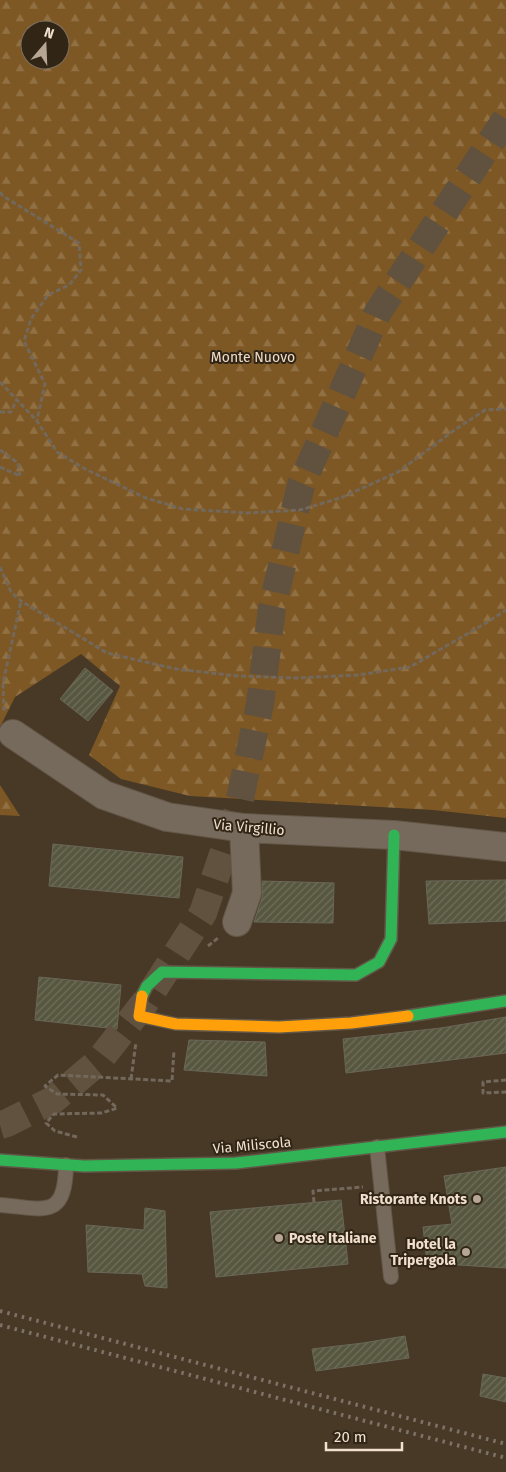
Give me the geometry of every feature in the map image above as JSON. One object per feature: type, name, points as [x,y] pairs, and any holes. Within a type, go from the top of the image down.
[{"type":"street","name":"Via Virgillio","points":[[9,726],[104,795],[167,817],[244,828],[394,835],[506,847]]},
{"type":"street","points":[[237,922],[247,893],[244,828]]},
{"type":"street","points":[[394,835],[391,940],[379,962],[356,975],[162,972],[149,981],[140,1001],[139,1016],[176,1024],[279,1027],[351,1023],[506,1001]]},
{"type":"street","name":"Via Miliscola","points":[[0,1160],[84,1166],[236,1163],[506,1132]]},
{"type":"lane","points":[[377,1147],[391,1277]]},
{"type":"lane","points":[[0,1205],[48,1209],[56,1204],[63,1194],[66,1182],[66,1165]]},
{"type":"path","points":[[0,192],[3,196],[79,243],[82,270],[69,286],[48,295],[31,318],[24,341],[45,384],[37,421]]},
{"type":"path","points":[[0,382],[37,421],[57,452],[85,469],[146,498],[183,509],[247,513],[300,510],[343,497],[398,472],[456,428],[485,410],[506,409]]},
{"type":"path","points":[[0,412],[11,412],[17,399]]},
{"type":"path","points":[[0,450],[18,463],[20,476],[0,467]]},
{"type":"path","points":[[0,567],[11,592],[21,601],[106,653],[176,669],[238,676],[296,678],[358,675],[410,667],[506,610]]},
{"type":"path","points":[[9,726],[3,683],[21,601]]},
{"type":"path","points":[[131,1079],[139,1016]]},
{"type":"path","points":[[84,1166],[79,1138],[55,1131],[46,1123],[54,1114],[102,1113],[117,1108],[103,1095],[57,1094],[45,1086],[58,1076],[172,1081],[176,1024]]},
{"type":"path","points":[[506,1080],[483,1082],[483,1093],[506,1092]]},
{"type":"path","points":[[314,1202],[313,1191],[381,1185]]},
{"type":"green space","name":"Monte Nuovo","points":[[0,0],[506,0],[506,818],[433,810],[190,796],[121,779],[89,755],[120,686],[81,654],[15,697],[0,727]]},
{"type":"green space","points":[[0,785],[20,816],[0,815]]},
{"type":"building","points":[[85,668],[113,691],[88,721],[60,699]]},
{"type":"building","points":[[53,844],[183,857],[179,898],[49,886]]},
{"type":"building","points":[[506,880],[506,921],[429,924],[426,881]]},
{"type":"building","points":[[262,881],[334,883],[333,923],[254,922],[262,898]]},
{"type":"building","points":[[39,977],[121,985],[117,1029],[35,1020]]},
{"type":"building","points":[[506,1017],[506,1053],[346,1073],[343,1039],[441,1028]]},
{"type":"building","points":[[189,1040],[265,1042],[267,1076],[184,1070]]},
{"type":"building","points":[[506,1167],[506,1268],[427,1263],[423,1227],[452,1224],[444,1176]]},
{"type":"building","name":"Poste Italiane","points":[[341,1200],[348,1264],[216,1277],[210,1212]]},
{"type":"building","points":[[145,1208],[165,1211],[167,1288],[145,1286],[142,1274],[88,1272],[86,1225],[144,1230]]},
{"type":"building","points":[[405,1336],[409,1358],[316,1371],[312,1349]]},
{"type":"building","points":[[483,1374],[506,1378],[506,1402],[480,1396]]},
{"type":"tunnel","points":[[0,1125],[53,1100],[98,1062],[146,1001],[203,913],[237,813],[260,704],[272,608],[301,485],[378,312],[506,119]]},
{"type":"railway","points":[[0,1311],[506,1444]]},
{"type":"railway","points":[[0,1325],[506,1458]]},
{"type":"traffic: fast","points":[[142,996],[147,986],[162,972],[356,975],[379,962],[391,939],[394,835]]},
{"type":"traffic: fast","points":[[408,1016],[506,1001]]},
{"type":"traffic: fast","points":[[0,1160],[84,1166],[236,1163],[506,1132]]},
{"type":"traffic: slow","points":[[142,996],[139,1016],[176,1024],[279,1027],[351,1023],[408,1016]]},
{"type":"place","name":"Ristorante Knots","points":[[477,1199]]},
{"type":"place","name":"Poste Italiane","points":[[279,1238]]},
{"type":"place","name":"Hotel la Tripergola","points":[[466,1252]]}]
